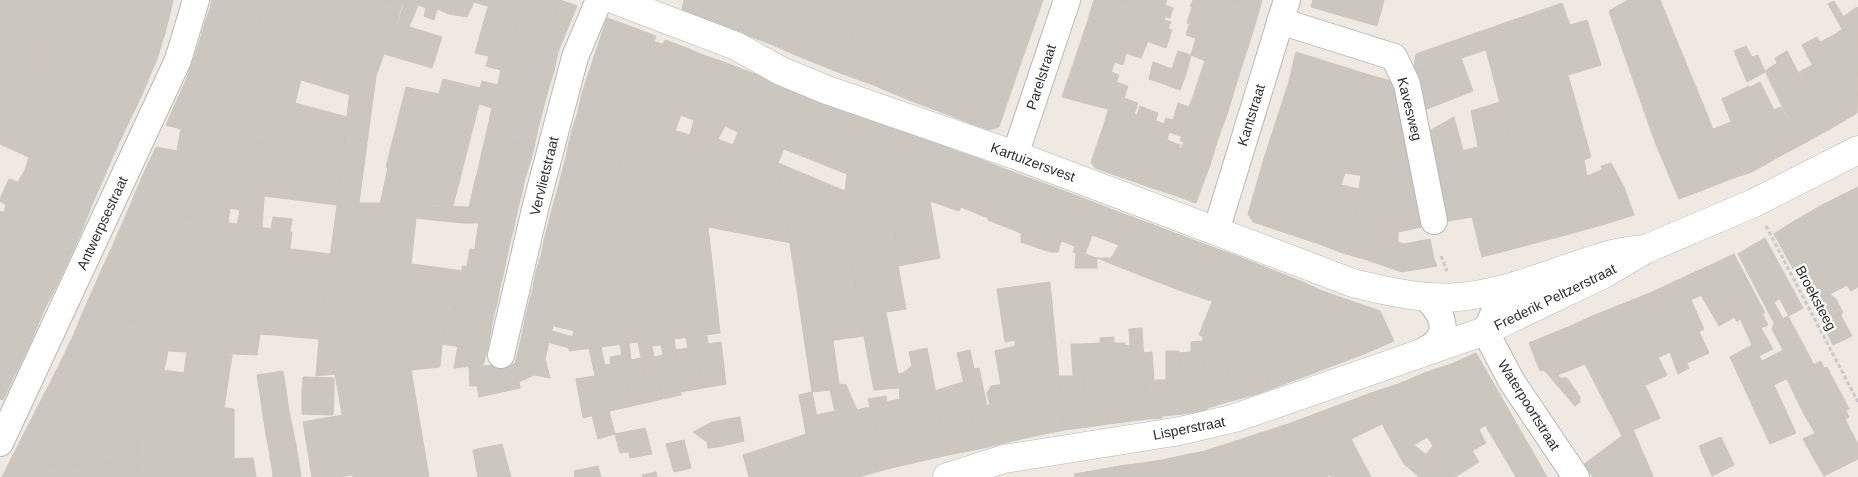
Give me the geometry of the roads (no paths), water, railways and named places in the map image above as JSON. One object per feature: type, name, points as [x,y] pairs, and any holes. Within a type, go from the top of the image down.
[{"type":"street","name":"Antwerpsestraat","points":[[0,443],[178,60],[196,0]]},
{"type":"street","name":"Vervlietstraat","points":[[501,356],[536,205],[574,57],[599,0]]},
{"type":"street","name":"Kartuizersvest","points":[[616,0],[736,46],[781,71],[827,90],[1015,154],[1353,283],[1388,291],[1424,296],[1458,297]]},
{"type":"street","name":"Parelstraat","points":[[1015,154],[1067,0]]},
{"type":"street","name":"Kavesweg","points":[[1284,11],[1394,57],[1407,84],[1434,221]]},
{"type":"street","name":"Kantstraat","points":[[1216,231],[1284,11]]},
{"type":"street","name":"Frederik Peltzerstraat","points":[[1485,331],[1604,274],[1646,249],[1754,203],[1858,150]]},
{"type":"street","name":"Frederik Peltzerstraat","points":[[1458,297],[1516,285],[1611,254],[1646,249]]},
{"type":"street","name":"Frederik Peltzerstraat","points":[[1485,331],[1502,297],[1516,285]]},
{"type":"street","name":"Lisperstraat","points":[[1424,296],[1435,305],[1441,317],[1442,328],[1438,340],[1424,351]]},
{"type":"street","name":"Lisperstraat","points":[[961,475],[1004,459],[1180,431],[1235,418],[1485,331]]},
{"type":"street","name":"Waterpoortstraat","points":[[1485,331],[1512,382],[1576,477]]}]
